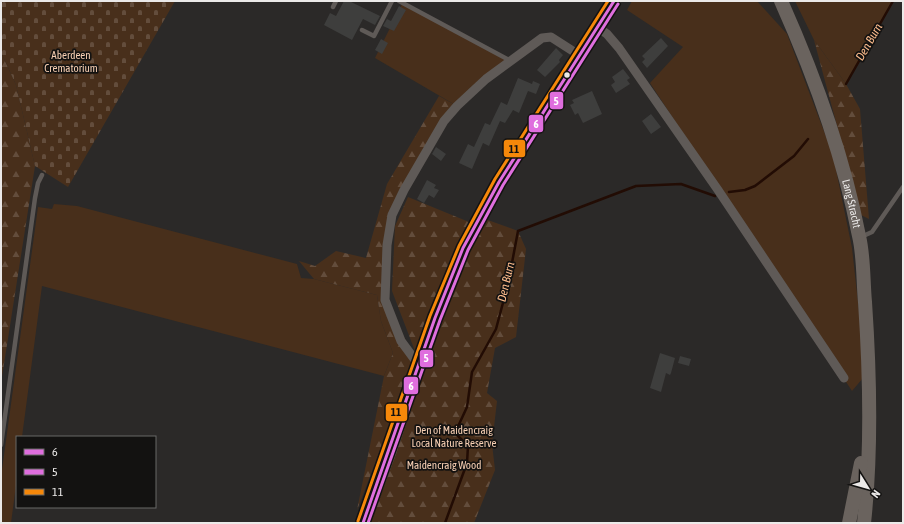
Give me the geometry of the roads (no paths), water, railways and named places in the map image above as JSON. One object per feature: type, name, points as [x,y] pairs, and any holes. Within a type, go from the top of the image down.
[{"type":"main road","points":[[363,523],[390,450],[418,364],[463,248],[499,182],[614,1]]},
{"type":"main road","name":"Lang Stracht","points":[[781,1],[808,60],[838,149],[860,237],[866,317],[869,417],[867,497],[864,523]]},
{"type":"main road","name":"Lang Stracht","points":[[849,523],[869,417]]},
{"type":"street","points":[[597,27],[613,40],[718,190],[844,378]]},
{"type":"street","points":[[418,364],[401,341],[385,300],[387,245],[392,215],[404,190],[444,121],[466,97],[539,39],[547,37],[555,39],[580,55]]},
{"type":"lane","points":[[333,8],[336,1]]},
{"type":"lane","points":[[362,30],[374,36],[392,1]]},
{"type":"lane","points":[[399,1],[511,61]]},
{"type":"lane","points":[[1,445],[34,198],[42,175]]},
{"type":"lane","points":[[860,237],[872,232],[903,187]]},
{"type":"waterway","name":"Den Burn","points":[[846,84],[893,1]]},
{"type":"waterway","name":"Den Burn","points":[[729,192],[745,190],[755,186],[794,156],[808,139]]},
{"type":"waterway","name":"Den Burn","points":[[445,523],[467,463],[468,446],[455,433],[467,407],[472,372],[496,329],[508,284],[518,231],[636,186],[681,184],[715,196]]},
{"type":"park label","name":"Aberdeen Crematorium","points":[[71,61]]},
{"type":"park label","name":"Den of Maidencraig Local Nature Reserve","points":[[454,436]]},
{"type":"park label","name":"Maidencraig Wood","points":[[444,465]]}]
